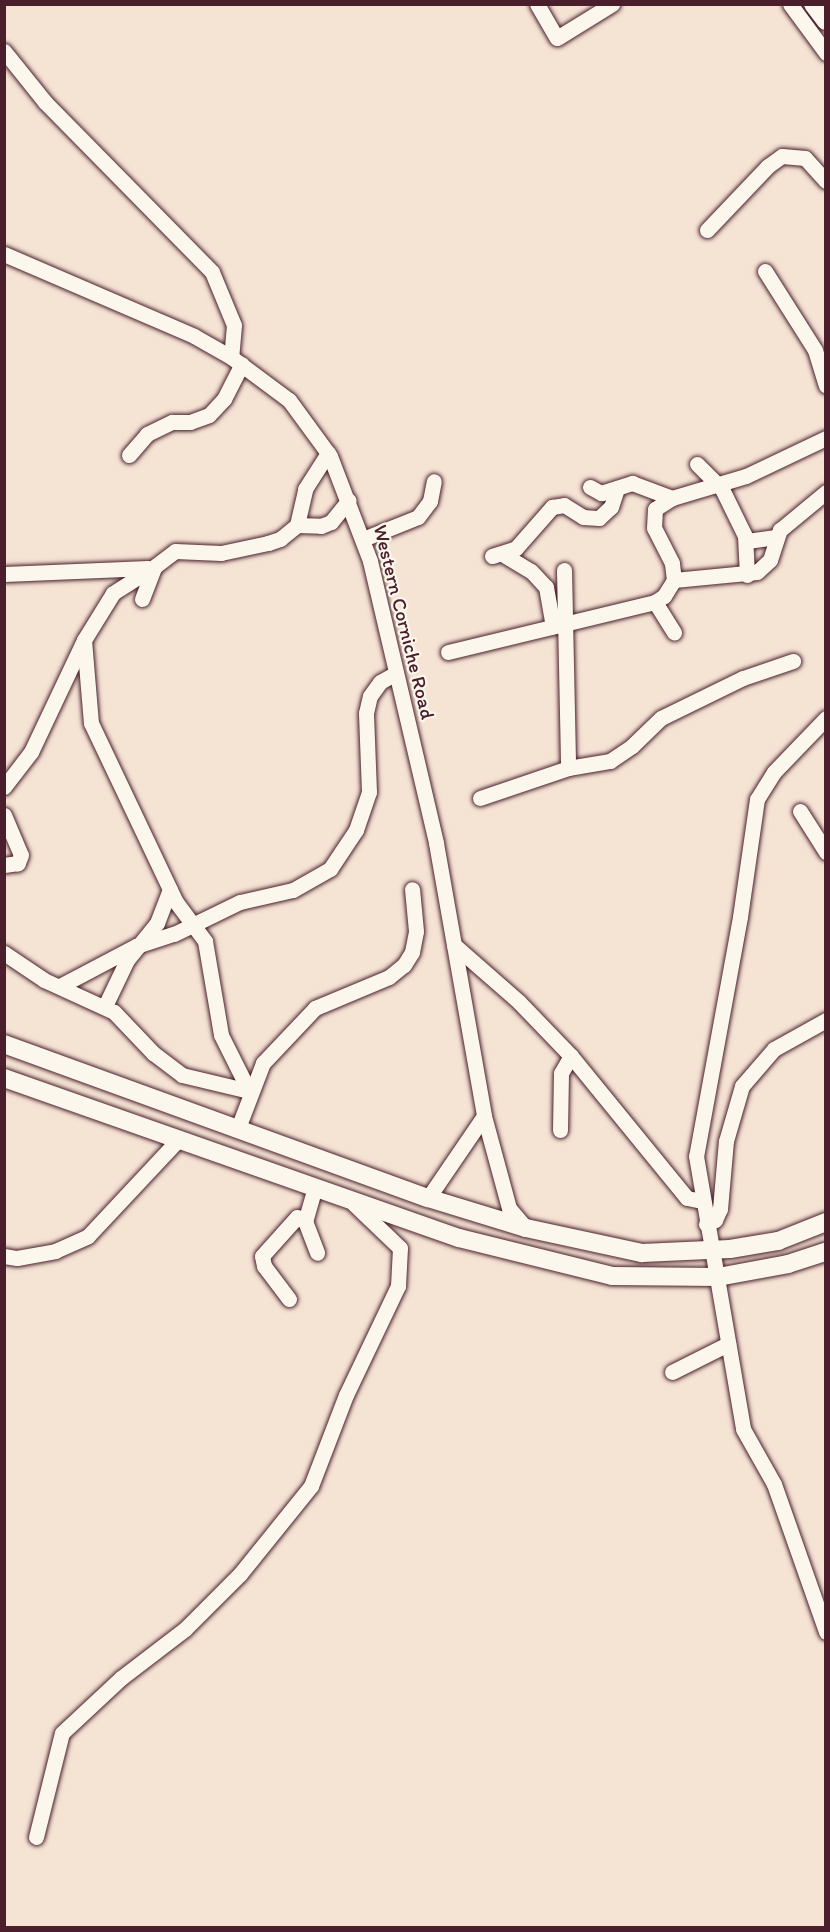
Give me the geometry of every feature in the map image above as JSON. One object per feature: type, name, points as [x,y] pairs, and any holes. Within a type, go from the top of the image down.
[{"type":"main road","points":[[813,4],[825,21]]},
{"type":"main road","points":[[4,1044],[428,1198],[526,1228],[642,1253],[710,1250],[778,1241],[825,1222]]},
{"type":"main road","points":[[4,1078],[177,1141],[459,1238],[612,1276],[718,1277],[788,1264],[825,1252]]},
{"type":"street","points":[[537,4],[557,38],[612,4]]},
{"type":"street","points":[[790,4],[825,53]]},
{"type":"street","points":[[4,51],[58,116],[212,272],[234,325],[236,361],[224,399],[209,415],[190,423],[172,422],[147,434],[129,455]]},
{"type":"street","points":[[707,230],[768,166],[782,156],[805,158],[825,181]]},
{"type":"street","name":"Western Corniche Road","points":[[4,254],[194,336],[236,361],[289,400],[328,453],[363,539],[396,673],[436,843],[484,1116],[509,1208],[526,1228]]},
{"type":"street","points":[[765,271],[820,346],[825,385]]},
{"type":"street","points":[[448,652],[655,602],[664,596],[674,580],[672,563],[653,518],[655,509],[672,498],[746,476],[825,438]]},
{"type":"street","points":[[4,787],[30,752],[84,640],[112,593],[175,551],[231,551],[280,539],[297,525],[305,489],[328,453]]},
{"type":"street","points":[[697,464],[718,484],[747,541],[747,575]]},
{"type":"street","points":[[363,539],[418,517],[430,501],[434,481]]},
{"type":"street","points":[[590,487],[601,493],[632,483],[672,498]]},
{"type":"street","points":[[560,625],[546,587],[531,571],[498,556],[528,537],[552,507],[564,505],[583,517],[599,518],[611,507],[617,488]]},
{"type":"street","points":[[674,580],[747,575],[765,567],[776,537],[785,525],[825,492]]},
{"type":"street","points":[[297,525],[321,526],[332,522],[349,500]]},
{"type":"street","points":[[747,541],[776,537]]},
{"type":"street","points":[[4,574],[154,567]]},
{"type":"street","points":[[142,599],[154,567]]},
{"type":"street","points":[[564,570],[560,625],[568,768]]},
{"type":"street","points":[[655,602],[674,633]]},
{"type":"street","points":[[84,640],[91,723],[170,888],[209,951],[221,1035],[249,1091]]},
{"type":"street","points":[[480,798],[568,768],[610,760],[632,746],[661,718],[743,678],[793,661]]},
{"type":"street","points":[[60,986],[136,946],[194,925],[240,902],[293,890],[330,869],[356,830],[369,792],[367,704],[381,682],[396,673]]},
{"type":"street","points":[[825,718],[774,772],[757,800],[740,917],[696,1156],[710,1250],[718,1277],[743,1429],[774,1484],[825,1632]]},
{"type":"street","points":[[800,812],[825,852]]},
{"type":"street","points":[[4,816],[21,855],[18,863],[4,865]]},
{"type":"street","points":[[105,1006],[136,946],[157,923],[170,888]]},
{"type":"street","points":[[238,1128],[249,1091],[268,1056],[289,1039],[315,1008],[388,977],[404,965],[412,952],[416,931],[412,889]]},
{"type":"street","points":[[454,945],[519,1002],[571,1056],[687,1198],[702,1201]]},
{"type":"street","points":[[4,953],[60,986],[105,1006],[177,1072],[249,1091]]},
{"type":"street","points":[[706,1224],[715,1220],[720,1209],[726,1141],[742,1086],[774,1049],[825,1020]]},
{"type":"street","points":[[560,1130],[561,1073],[571,1056]]},
{"type":"street","points":[[428,1198],[484,1116]]},
{"type":"street","points":[[4,1256],[18,1258],[55,1251],[88,1236],[177,1141]]},
{"type":"street","points":[[315,1187],[305,1221],[317,1253]]},
{"type":"street","points":[[36,1837],[62,1733],[121,1678],[185,1629],[240,1574],[311,1486],[346,1395],[398,1286],[400,1248],[376,1221],[347,1198]]},
{"type":"street","points":[[289,1299],[264,1266],[262,1256],[297,1216],[305,1221]]},
{"type":"street","points":[[672,1372],[728,1344]]}]
